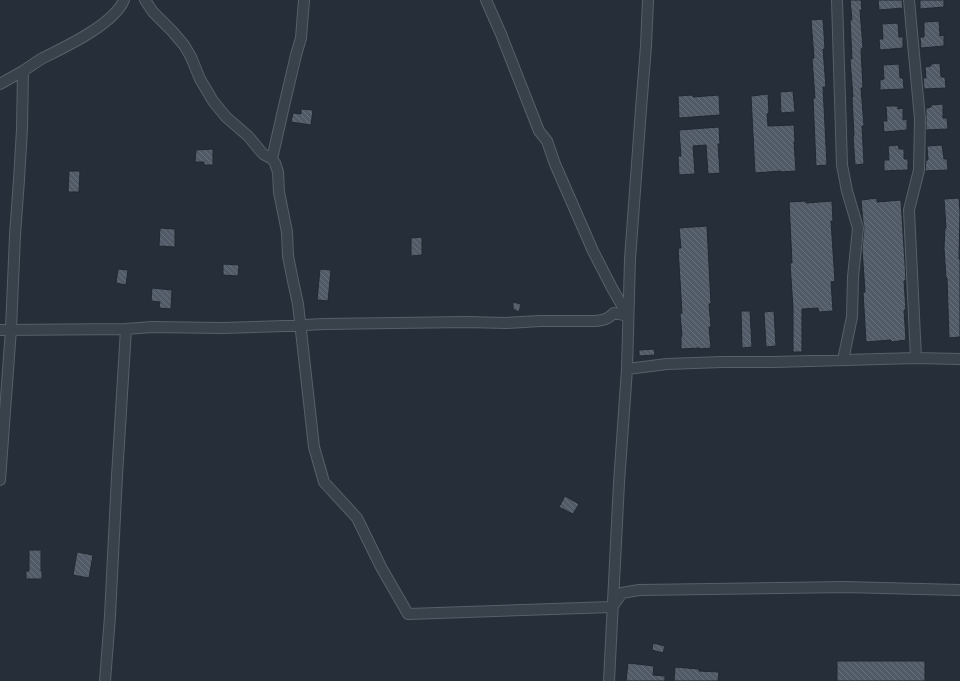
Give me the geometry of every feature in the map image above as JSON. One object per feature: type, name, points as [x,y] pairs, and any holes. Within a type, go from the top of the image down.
[{"type":"street","points":[[0,84],[86,35],[114,14],[124,0]]},
{"type":"street","points":[[145,0],[153,12],[184,45],[191,57],[200,79],[213,101],[226,117],[248,136],[263,154],[272,159],[275,163],[278,172],[287,232],[288,256],[292,281],[298,304],[314,447],[324,482],[357,518],[381,567],[408,614],[612,607]]},
{"type":"street","points":[[272,159],[302,38],[304,0]]},
{"type":"street","points":[[486,0],[537,126],[542,137],[547,141],[555,164],[593,251],[628,316]]},
{"type":"street","points":[[609,681],[619,483],[627,369],[630,259],[648,0]]},
{"type":"street","points":[[837,0],[842,165],[847,191],[858,228],[853,277],[852,317],[843,360]]},
{"type":"street","points":[[909,0],[920,119],[919,170],[909,210],[916,358]]},
{"type":"street","points":[[0,480],[4,377],[11,329],[23,71]]},
{"type":"street","points":[[0,330],[222,328],[300,325],[596,321],[605,320],[614,313],[628,316]]},
{"type":"street","points":[[105,681],[126,329]]},
{"type":"street","points":[[627,369],[667,364],[714,362],[916,358],[960,359]]},
{"type":"street","points":[[612,607],[622,593],[639,590],[845,587],[960,590]]},
{"type":"building","points":[[850,0],[861,0],[862,10],[860,10],[863,48],[861,49],[863,88],[861,88],[864,126],[862,126],[864,164],[855,165],[853,97],[850,59],[852,59],[850,20],[852,20]]},
{"type":"building","points":[[878,0],[902,0],[903,8],[879,10]]},
{"type":"building","points":[[920,0],[944,0],[944,7],[920,9]]},
{"type":"building","points":[[823,19],[825,49],[823,49],[826,87],[823,87],[827,165],[816,166],[813,98],[815,98],[812,59],[814,58],[811,20]]},
{"type":"building","points":[[939,21],[940,36],[944,35],[944,46],[921,48],[920,37],[924,37],[924,22]]},
{"type":"building","points":[[898,23],[899,37],[903,37],[903,48],[880,50],[879,39],[883,39],[882,24]]},
{"type":"building","points":[[940,63],[941,77],[945,77],[946,88],[924,89],[923,78],[926,78],[925,67],[931,66],[931,64]]},
{"type":"building","points":[[899,64],[900,78],[903,78],[904,89],[880,90],[880,80],[884,79],[883,65]]},
{"type":"building","points":[[793,91],[795,112],[781,113],[780,92]]},
{"type":"building","points":[[768,94],[768,126],[794,125],[796,171],[755,173],[751,96]]},
{"type":"building","points":[[693,95],[693,97],[719,95],[720,115],[679,118],[678,96]]},
{"type":"building","points":[[943,104],[943,118],[947,118],[948,129],[926,130],[926,108],[931,107],[931,105]]},
{"type":"building","points":[[886,106],[898,106],[898,109],[903,108],[903,120],[907,119],[907,130],[884,132],[883,121],[887,121]]},
{"type":"building","points":[[301,109],[313,110],[311,125],[291,122],[293,113],[301,114]]},
{"type":"building","points":[[719,127],[720,144],[718,144],[720,173],[708,174],[706,145],[693,146],[695,174],[679,175],[678,156],[681,156],[679,130]]},
{"type":"building","points":[[898,145],[899,149],[904,149],[904,159],[908,159],[908,170],[884,171],[884,160],[889,160],[888,146]]},
{"type":"building","points":[[942,145],[944,159],[947,159],[948,170],[925,171],[926,160],[928,160],[927,146]]},
{"type":"building","points":[[213,149],[213,165],[204,165],[204,162],[195,162],[196,150]]},
{"type":"building","points":[[69,171],[80,171],[79,192],[68,192]]},
{"type":"building","points":[[877,198],[877,202],[901,200],[906,280],[904,281],[906,310],[904,310],[906,340],[891,342],[891,340],[866,342],[862,248],[864,228],[861,200]]},
{"type":"building","points":[[959,198],[960,337],[949,338],[947,278],[944,248],[946,228],[944,199]]},
{"type":"building","points":[[806,201],[806,203],[832,201],[833,221],[831,221],[835,281],[831,282],[833,311],[819,312],[818,308],[802,309],[802,352],[793,352],[793,308],[790,263],[792,263],[789,202]]},
{"type":"building","points":[[707,226],[711,304],[709,304],[711,327],[709,327],[711,348],[681,349],[682,336],[680,314],[682,313],[678,248],[681,248],[679,228]]},
{"type":"building","points":[[160,228],[175,229],[175,247],[159,246]]},
{"type":"building","points":[[422,237],[422,255],[411,256],[411,238]]},
{"type":"building","points":[[223,264],[239,265],[238,276],[223,275]]},
{"type":"building","points":[[118,269],[128,270],[126,285],[116,283]]},
{"type":"building","points":[[320,269],[331,270],[328,301],[317,300]]},
{"type":"building","points":[[152,288],[172,290],[171,309],[159,308],[160,302],[151,301]]},
{"type":"building","points":[[513,302],[521,304],[519,312],[513,309]]},
{"type":"building","points":[[741,311],[750,311],[752,347],[742,348]]},
{"type":"building","points":[[774,311],[776,346],[766,347],[764,312]]},
{"type":"building","points":[[654,349],[655,355],[639,356],[639,350]]},
{"type":"building","points":[[565,496],[579,504],[573,514],[559,507]]},
{"type":"building","points":[[29,550],[41,550],[42,579],[26,579],[26,571],[29,571]]},
{"type":"building","points":[[77,552],[93,555],[89,578],[73,575]]},
{"type":"building","points":[[653,643],[665,646],[663,653],[652,650]]},
{"type":"building","points":[[837,661],[925,661],[925,681],[837,681]]},
{"type":"building","points":[[628,663],[654,666],[653,675],[665,676],[665,681],[626,681]]},
{"type":"building","points":[[675,667],[699,669],[699,671],[719,672],[718,681],[674,681]]}]
